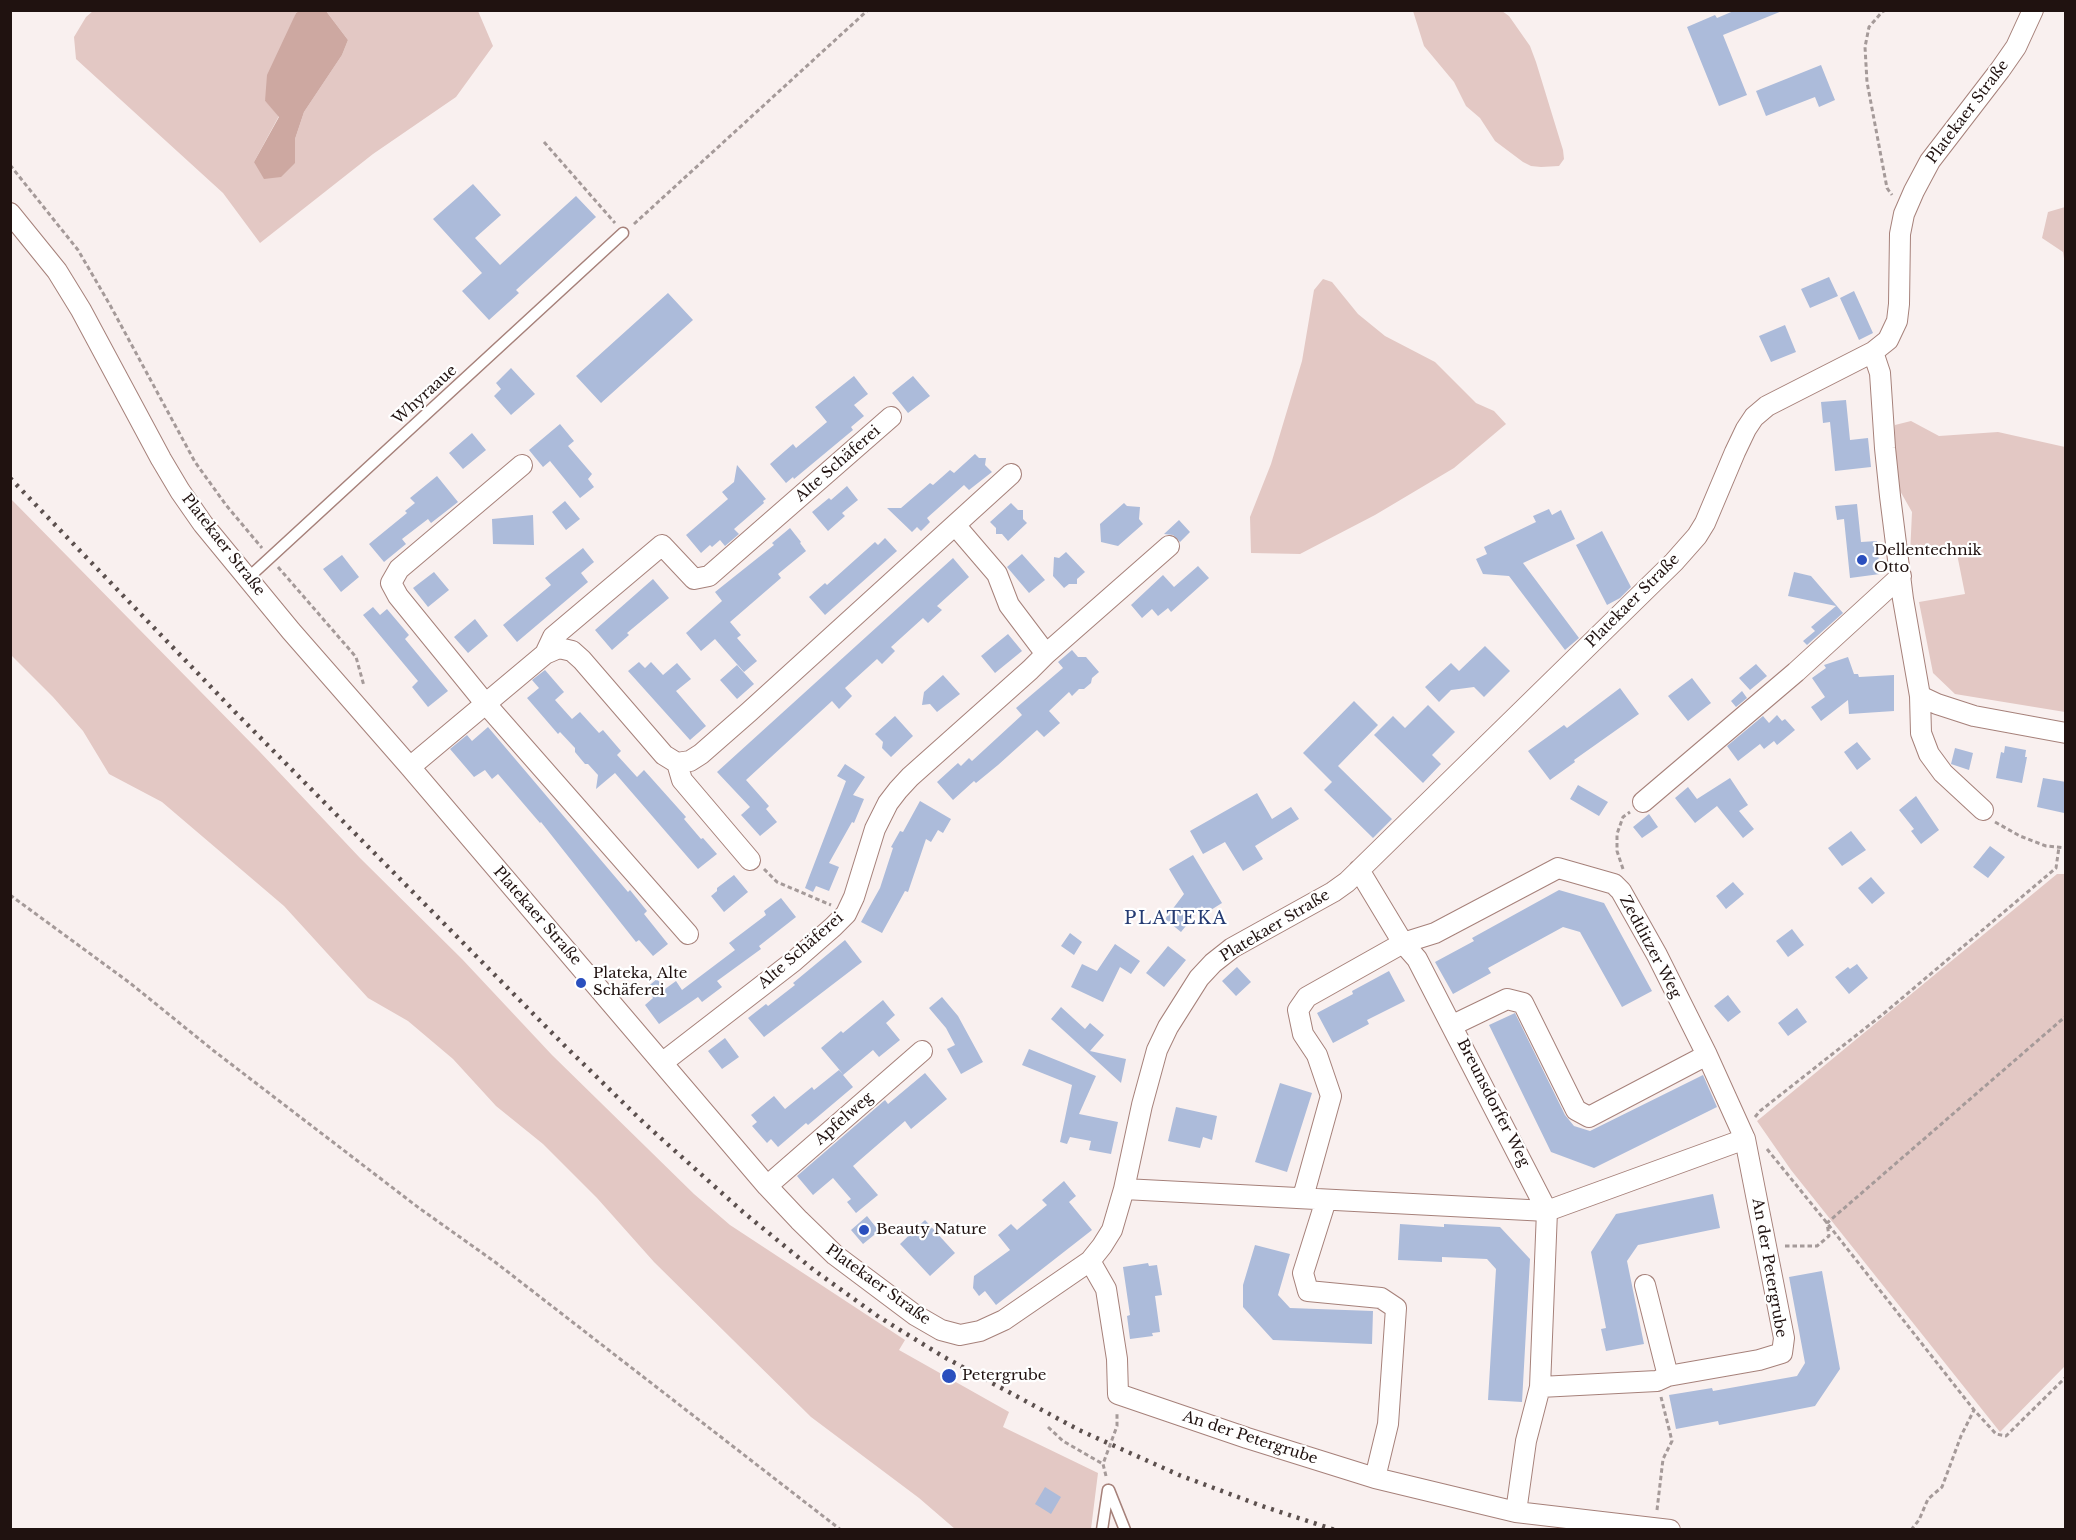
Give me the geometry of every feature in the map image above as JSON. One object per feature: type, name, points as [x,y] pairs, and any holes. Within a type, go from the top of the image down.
[{"type":"street","name":"Platekaer Straße","points":[[10,213],[40,248],[63,280],[180,491],[248,578],[766,1186],[816,1239],[835,1255],[915,1315],[941,1330],[960,1335],[980,1331],[1004,1320],[1090,1262],[1112,1230],[1157,1050],[1199,978],[1232,948],[1333,892],[1359,870],[1674,562],[1697,536],[1712,508],[1746,429],[1754,417],[1767,406],[1873,352],[1888,340],[1897,321],[1900,234],[1904,214],[1914,190],[1930,161],[2016,46],[2033,10]]},
{"type":"street","points":[[1873,352],[1881,373],[1885,448],[1900,576],[1920,696],[1921,733],[1929,754],[1943,773],[1983,810]]},
{"type":"street","name":"Alte Schäferei","points":[[410,767],[545,654],[553,637],[663,545],[694,579],[709,576],[891,417]]},
{"type":"street","points":[[522,465],[399,569],[391,583],[398,596],[485,703],[688,934]]},
{"type":"street","points":[[545,654],[559,648],[572,651],[658,749],[677,763],[690,761],[701,754],[1011,474]]},
{"type":"street","points":[[955,525],[997,574],[1009,605],[1046,654]]},
{"type":"street","name":"Alte Schäferei","points":[[662,1063],[794,961],[846,914],[854,897],[875,829],[888,803],[910,777],[1169,546]]},
{"type":"street","points":[[1643,802],[1717,741],[1900,576]]},
{"type":"street","points":[[1920,696],[1974,716],[2066,733]]},
{"type":"street","points":[[677,763],[682,780],[750,860]]},
{"type":"street","name":"Zedtlitzer Weg","points":[[1303,1197],[1331,1096],[1317,1055],[1303,1034],[1298,1010],[1307,997],[1403,943],[1434,933],[1558,868],[1614,884],[1629,904],[1707,1056]]},
{"type":"street","points":[[1359,870],[1403,943],[1418,959],[1453,1025]]},
{"type":"street","name":"Breunsdorfer Weg","points":[[1548,1211],[1453,1025],[1507,999],[1523,1002],[1576,1110],[1589,1117],[1707,1056]]},
{"type":"street","name":"Apfelweg","points":[[766,1186],[922,1052]]},
{"type":"street","points":[[1124,1189],[1548,1211],[1749,1136],[1707,1056]]},
{"type":"street","name":"An der Petergrube","points":[[1540,1387],[1663,1378],[1759,1360],[1782,1353],[1784,1338],[1765,1247],[1749,1136]]},
{"type":"street","points":[[1326,1200],[1303,1273],[1308,1291],[1381,1298],[1396,1308],[1388,1424],[1375,1478]]},
{"type":"street","points":[[1516,1512],[1526,1441],[1540,1387],[1548,1211]]},
{"type":"street","points":[[1090,1262],[1106,1289],[1117,1359],[1118,1394]]},
{"type":"street","points":[[1645,1285],[1663,1378]]},
{"type":"street","name":"An der Petergrube","points":[[1118,1394],[1375,1478],[1516,1512],[1663,1529]]},
{"type":"lane","name":"Whyraaue","points":[[248,578],[522,333],[623,233]]},
{"type":"lane","points":[[1102,1530],[1108,1490]]},
{"type":"lane","points":[[1108,1490],[1125,1530]]},
{"type":"path","points":[[544,142],[623,233],[868,10]]},
{"type":"path","points":[[1886,10],[1869,27],[1865,47],[1867,82],[1887,188],[1904,214]]},
{"type":"path","points":[[10,165],[78,250],[195,462],[226,505],[356,657],[367,696]]},
{"type":"path","points":[[1983,810],[1994,822],[2020,836],[2046,846],[2066,848]]},
{"type":"path","points":[[2059,847],[2056,868],[1882,1015],[1760,1111],[1750,1125],[1749,1136],[1827,1223],[1974,1410],[1996,1434],[2006,1436],[2066,1377]]},
{"type":"path","points":[[750,860],[762,867],[777,882],[826,901],[846,914]]},
{"type":"path","points":[[10,895],[130,984],[419,1208],[495,1262],[841,1530]]},
{"type":"path","points":[[1827,1223],[2066,1016]]},
{"type":"path","points":[[1765,1247],[1817,1246],[1829,1236],[1827,1223]]},
{"type":"path","points":[[1663,1378],[1672,1441],[1663,1459],[1663,1529]]},
{"type":"path","points":[[1108,1490],[1103,1464],[1117,1426],[1118,1394]]},
{"type":"path","points":[[1911,1530],[1919,1520],[1928,1499],[1942,1487],[1961,1436],[1974,1410]]},
{"type":"path","points":[[1048,1427],[1063,1440],[1103,1464]]},
{"type":"shaded area","points":[[301,10],[326,11],[348,40],[342,55],[304,112],[295,139],[295,163],[281,177],[264,179],[254,162],[279,117],[265,101],[267,75],[296,13]]},
{"type":"shaded area","points":[[93,11],[301,11],[296,13],[265,101],[279,116],[254,162],[295,163],[295,139],[304,112],[342,55],[348,40],[326,11],[478,11],[493,46],[456,97],[373,154],[260,243],[223,193],[76,59],[74,37],[86,17]]},
{"type":"shaded area","points":[[1413,11],[1502,11],[1509,16],[1530,46],[1536,62],[1563,150],[1564,159],[1559,166],[1531,166],[1495,141],[1480,118],[1466,106],[1454,82],[1424,46]]},
{"type":"shaded area","points":[[2066,207],[2065,265],[2063,252],[2042,238],[2048,212]]},
{"type":"shaded area","points":[[1323,279],[1332,282],[1358,314],[1385,336],[1435,362],[1476,403],[1494,411],[1506,424],[1454,468],[1375,515],[1300,554],[1251,553],[1250,517],[1271,464],[1302,361],[1314,290]]},
{"type":"shaded area","points":[[1911,421],[1939,436],[1998,432],[2065,447],[2065,712],[1955,694],[1933,673],[1919,602],[1965,594],[1956,549],[1910,555],[1912,512],[1895,482],[1895,425]]},
{"type":"shaded area","points":[[10,498],[259,751],[360,858],[462,959],[552,1055],[694,1194],[730,1225],[905,1340],[899,1350],[1009,1412],[1003,1427],[1098,1473],[1091,1529],[955,1529],[919,1498],[811,1417],[654,1262],[597,1198],[543,1144],[496,1106],[453,1059],[408,1021],[368,998],[284,906],[162,802],[109,774],[83,731],[11,655]]},
{"type":"shaded area","points":[[2057,874],[2066,874],[2065,1366],[2000,1432],[1791,1170],[1757,1121]]},
{"type":"building","points":[[1736,10],[1782,11],[1723,35],[1747,95],[1719,106],[1687,27],[1715,15],[1717,18]]},
{"type":"building","points":[[1821,65],[1835,100],[1819,107],[1815,97],[1766,116],[1756,91]]},
{"type":"building","points":[[473,184],[501,215],[475,238],[500,265],[576,196],[596,217],[516,290],[519,293],[489,320],[462,291],[482,273],[433,219]]},
{"type":"building","points":[[1829,277],[1838,296],[1810,308],[1801,289]]},
{"type":"building","points":[[1854,291],[1873,333],[1859,340],[1840,298]]},
{"type":"building","points":[[668,293],[693,320],[601,403],[576,376]]},
{"type":"building","points":[[1785,325],[1796,352],[1771,362],[1759,336]]},
{"type":"building","points":[[511,368],[535,394],[511,415],[494,396],[501,389],[496,383]]},
{"type":"building","points":[[854,376],[868,394],[854,405],[864,416],[851,427],[853,430],[794,479],[793,477],[786,483],[770,464],[793,444],[796,448],[827,422],[815,407]]},
{"type":"building","points":[[913,376],[930,396],[908,413],[892,393]]},
{"type":"building","points":[[1846,400],[1850,440],[1868,438],[1871,467],[1835,471],[1830,422],[1823,423],[1821,402]]},
{"type":"building","points":[[560,424],[574,441],[568,446],[592,474],[588,479],[594,487],[580,498],[550,461],[543,467],[529,450]]},
{"type":"building","points":[[472,433],[486,450],[463,469],[449,453]]},
{"type":"building","points":[[975,454],[979,458],[986,458],[985,465],[992,472],[969,490],[964,485],[927,518],[930,522],[921,531],[917,527],[912,532],[887,508],[901,508],[930,483],[933,485],[950,470],[954,473]]},
{"type":"building","points":[[737,465],[766,499],[734,529],[739,534],[725,546],[720,540],[701,553],[686,535],[728,499],[722,492],[734,482]]},
{"type":"building","points":[[437,476],[458,502],[431,523],[428,519],[402,539],[406,544],[384,562],[369,544],[407,513],[405,511],[415,503],[410,498]]},
{"type":"building","points":[[847,486],[858,500],[842,513],[845,516],[828,531],[812,512]]},
{"type":"building","points":[[565,501],[580,519],[566,530],[552,512]]},
{"type":"building","points":[[1011,503],[1018,510],[1023,510],[1023,519],[1027,523],[1008,541],[1002,534],[996,534],[996,528],[990,522]]},
{"type":"building","points":[[1124,503],[1127,506],[1140,507],[1139,519],[1143,524],[1118,546],[1101,542],[1100,524]]},
{"type":"building","points":[[1857,504],[1861,542],[1877,541],[1880,574],[1850,578],[1844,519],[1837,520],[1835,506]]},
{"type":"building","points":[[1549,509],[1552,515],[1561,510],[1575,539],[1523,563],[1579,638],[1565,650],[1509,576],[1483,574],[1476,559],[1487,554],[1484,547],[1536,522],[1533,516]]},
{"type":"building","points":[[533,515],[534,545],[493,544],[492,519]]},
{"type":"building","points":[[1179,520],[1190,532],[1180,542],[1173,535],[1164,534]]},
{"type":"building","points":[[790,528],[806,551],[778,574],[781,578],[730,622],[741,635],[737,638],[757,661],[744,672],[715,639],[701,651],[686,633],[722,601],[715,592],[774,545],[772,543]]},
{"type":"building","points":[[1602,531],[1631,587],[1620,598],[1607,605],[1576,545]]},
{"type":"building","points":[[885,538],[897,551],[825,615],[809,597],[825,583],[827,585],[875,542],[878,545]]},
{"type":"building","points":[[583,548],[594,562],[581,573],[588,582],[517,642],[503,625],[551,585],[545,578]]},
{"type":"building","points":[[1066,552],[1085,572],[1077,579],[1077,584],[1069,584],[1064,588],[1053,576],[1054,557],[1059,558]]},
{"type":"building","points":[[1022,554],[1045,580],[1029,593],[1007,567]]},
{"type":"building","points":[[342,555],[359,577],[341,592],[323,569]]},
{"type":"building","points":[[953,558],[969,577],[937,606],[942,610],[928,623],[923,618],[891,647],[895,651],[882,664],[877,659],[845,688],[852,696],[839,709],[832,701],[746,780],[769,806],[766,809],[777,822],[760,836],[741,815],[750,807],[717,772]]},
{"type":"building","points":[[1198,566],[1209,578],[1171,612],[1168,608],[1158,616],[1152,609],[1142,618],[1131,605],[1163,575],[1174,587]]},
{"type":"building","points":[[434,572],[449,590],[428,607],[413,588]]},
{"type":"building","points":[[1794,572],[1811,576],[1843,613],[1807,645],[1803,641],[1815,631],[1811,627],[1836,606],[1788,596]]},
{"type":"building","points":[[653,579],[669,598],[627,633],[629,635],[612,650],[595,630]]},
{"type":"building","points":[[373,607],[380,615],[387,609],[409,635],[405,639],[448,691],[428,707],[412,687],[418,681],[363,615]]},
{"type":"building","points":[[475,619],[488,636],[468,653],[454,637]]},
{"type":"building","points":[[1008,634],[1022,651],[995,673],[981,656]]},
{"type":"building","points":[[1485,646],[1510,671],[1484,697],[1474,687],[1451,690],[1439,702],[1425,687],[1451,663],[1459,671]]},
{"type":"building","points":[[1072,650],[1078,657],[1086,657],[1099,672],[1084,689],[1079,689],[1072,696],[1069,692],[1049,711],[1060,723],[1044,737],[1037,730],[998,765],[976,783],[974,781],[953,800],[937,782],[958,763],[961,766],[969,758],[972,761],[1022,715],[1016,708],[1063,668],[1058,662]]},
{"type":"building","points":[[1848,657],[1854,674],[1858,674],[1859,677],[1894,675],[1894,711],[1849,714],[1848,700],[1821,721],[1811,707],[1825,697],[1812,678],[1826,668],[1824,665]]},
{"type":"building","points":[[639,662],[645,668],[651,662],[663,675],[677,663],[691,679],[676,691],[706,726],[690,740],[628,671]]},
{"type":"building","points":[[1756,664],[1767,676],[1750,690],[1739,678]]},
{"type":"building","points":[[737,665],[754,684],[737,699],[720,680]]},
{"type":"building","points":[[545,670],[564,692],[555,700],[572,719],[580,712],[599,733],[603,730],[621,751],[617,755],[637,777],[644,770],[686,817],[684,819],[701,839],[703,838],[717,854],[698,869],[615,773],[596,789],[598,775],[588,764],[585,764],[575,752],[575,748],[560,732],[558,734],[527,698],[539,688],[532,680]]},
{"type":"building","points":[[943,675],[960,694],[937,712],[930,704],[922,705],[924,692]]},
{"type":"building","points":[[1692,678],[1711,703],[1688,721],[1668,696]]},
{"type":"building","points":[[1620,688],[1639,714],[1550,780],[1528,751],[1564,725],[1567,728]]},
{"type":"building","points":[[1742,691],[1747,698],[1736,707],[1731,701]]},
{"type":"building","points":[[1354,701],[1378,725],[1338,766],[1392,819],[1373,838],[1324,790],[1332,782],[1303,753]]},
{"type":"building","points":[[1428,705],[1455,732],[1432,755],[1441,764],[1423,783],[1374,735],[1393,716],[1405,728]]},
{"type":"building","points":[[1777,715],[1782,721],[1785,719],[1795,730],[1777,745],[1774,741],[1764,749],[1760,744],[1738,761],[1727,746],[1763,716],[1769,723]]},
{"type":"building","points":[[895,716],[913,736],[891,757],[882,748],[883,742],[875,734]]},
{"type":"building","points":[[488,727],[628,892],[630,890],[647,911],[644,914],[668,944],[653,956],[639,940],[636,942],[541,822],[498,774],[492,779],[485,770],[474,777],[450,749],[467,735],[472,741]]},
{"type":"building","points":[[1857,742],[1871,759],[1857,770],[1844,752]]},
{"type":"building","points":[[2005,746],[2026,750],[2025,757],[2027,757],[2022,783],[1996,778],[2001,752],[2004,753]]},
{"type":"building","points":[[1955,748],[1973,753],[1969,770],[1951,764]]},
{"type":"building","points":[[845,764],[865,777],[853,795],[864,799],[854,823],[852,822],[829,863],[839,867],[829,891],[816,886],[813,892],[805,888],[846,781],[837,776]]},
{"type":"building","points":[[1730,778],[1748,805],[1739,811],[1754,829],[1743,838],[1717,806],[1695,823],[1675,798],[1688,787],[1697,799]]},
{"type":"building","points":[[2043,778],[2066,782],[2064,813],[2037,807]]},
{"type":"building","points":[[1578,785],[1608,802],[1599,816],[1570,799]]},
{"type":"building","points":[[1257,793],[1272,819],[1291,807],[1299,819],[1255,846],[1263,859],[1243,871],[1225,842],[1203,854],[1190,831]]},
{"type":"building","points":[[1916,796],[1939,830],[1921,844],[1911,831],[1914,829],[1899,810]]},
{"type":"building","points":[[920,801],[951,819],[943,833],[938,830],[931,842],[926,839],[908,892],[905,891],[882,933],[861,922],[880,888],[893,848],[891,847],[900,831],[903,832]]},
{"type":"building","points":[[1649,814],[1658,827],[1642,838],[1633,827]]},
{"type":"building","points":[[1851,831],[1866,850],[1842,866],[1828,848]]},
{"type":"building","points":[[1990,846],[2005,857],[1988,878],[1973,867]]},
{"type":"building","points":[[1193,855],[1222,903],[1206,913],[1202,906],[1181,932],[1165,919],[1184,894],[1169,869]]},
{"type":"building","points":[[734,875],[748,892],[724,912],[711,896],[717,888]]},
{"type":"building","points":[[1871,877],[1885,893],[1872,904],[1858,888]]},
{"type":"building","points":[[1733,882],[1744,894],[1726,909],[1716,896]]},
{"type":"building","points":[[1559,890],[1604,903],[1652,991],[1622,1007],[1580,932],[1563,927],[1488,968],[1491,973],[1453,994],[1435,962],[1474,941],[1472,938]]},
{"type":"building","points":[[781,898],[796,917],[759,946],[761,949],[717,981],[722,987],[702,1002],[698,997],[659,1024],[645,1005],[653,998],[646,988],[657,979],[665,989],[676,981],[682,990],[735,950],[729,943],[766,915],[764,911]]},
{"type":"building","points":[[1792,929],[1804,945],[1788,957],[1776,941]]},
{"type":"building","points":[[1070,933],[1082,942],[1074,955],[1061,946]]},
{"type":"building","points":[[845,940],[862,962],[764,1037],[748,1018],[795,985],[793,983]]},
{"type":"building","points":[[1115,944],[1140,961],[1131,974],[1120,967],[1103,1002],[1071,987],[1082,964],[1097,971]]},
{"type":"building","points":[[1168,946],[1186,960],[1164,987],[1146,973]]},
{"type":"building","points":[[1857,964],[1868,978],[1849,994],[1835,977],[1848,967],[1850,969]]},
{"type":"building","points":[[1237,967],[1251,982],[1236,996],[1222,981]]},
{"type":"building","points":[[1389,971],[1405,1001],[1367,1020],[1369,1024],[1333,1043],[1317,1013]]},
{"type":"building","points":[[1728,995],[1741,1012],[1728,1022],[1714,1006]]},
{"type":"building","points":[[942,997],[958,1016],[983,1062],[961,1074],[947,1049],[955,1045],[946,1028],[929,1008]]},
{"type":"building","points":[[883,1000],[895,1015],[886,1023],[900,1040],[879,1057],[873,1050],[843,1075],[853,1087],[808,1125],[806,1123],[778,1147],[771,1139],[767,1143],[752,1126],[757,1122],[751,1115],[774,1096],[785,1109],[812,1087],[814,1090],[839,1070],[843,1074],[821,1048]]},
{"type":"building","points":[[1061,1007],[1085,1029],[1090,1023],[1104,1035],[1090,1051],[1126,1059],[1121,1083],[1051,1019]]},
{"type":"building","points":[[1797,1008],[1807,1022],[1788,1036],[1778,1023]]},
{"type":"building","points":[[1515,1013],[1565,1115],[1574,1126],[1590,1131],[1703,1075],[1717,1107],[1594,1168],[1551,1152],[1489,1025]]},
{"type":"building","points":[[725,1038],[739,1057],[722,1069],[708,1051]]},
{"type":"building","points":[[1029,1049],[1096,1076],[1079,1114],[1118,1122],[1111,1154],[1089,1150],[1091,1141],[1070,1137],[1067,1144],[1060,1142],[1072,1085],[1022,1065]]},
{"type":"building","points":[[925,1073],[947,1099],[911,1129],[905,1121],[853,1166],[878,1195],[856,1213],[847,1202],[851,1199],[833,1178],[813,1195],[797,1176],[885,1100],[888,1104]]},
{"type":"building","points":[[1280,1083],[1312,1093],[1287,1172],[1255,1162]]},
{"type":"building","points":[[1176,1107],[1217,1116],[1212,1140],[1203,1137],[1200,1148],[1168,1141]]},
{"type":"building","points":[[1064,1181],[1076,1196],[1069,1202],[1092,1230],[996,1305],[985,1291],[979,1296],[973,1288],[974,1276],[1010,1250],[998,1235],[1011,1224],[1017,1230],[1047,1205],[1042,1200]]},
{"type":"building","points":[[1713,1194],[1720,1228],[1638,1245],[1627,1261],[1644,1344],[1606,1351],[1601,1329],[1606,1328],[1591,1252],[1616,1214]]},
{"type":"building","points":[[867,1216],[879,1231],[863,1244],[851,1230]]},
{"type":"building","points":[[925,1220],[955,1253],[930,1276],[900,1244]]},
{"type":"building","points":[[1400,1224],[1500,1227],[1530,1259],[1522,1402],[1488,1400],[1496,1269],[1487,1259],[1442,1257],[1442,1262],[1398,1260]]},
{"type":"building","points":[[1255,1245],[1290,1254],[1278,1295],[1290,1308],[1373,1311],[1372,1344],[1273,1340],[1243,1307],[1243,1285]]},
{"type":"building","points":[[1148,1263],[1149,1266],[1157,1265],[1162,1295],[1155,1296],[1160,1332],[1152,1333],[1153,1336],[1130,1339],[1127,1316],[1130,1315],[1123,1267]]},
{"type":"building","points":[[1822,1271],[1840,1369],[1815,1406],[1719,1425],[1718,1421],[1676,1429],[1669,1395],[1712,1388],[1713,1391],[1797,1376],[1805,1363],[1789,1277]]},
{"type":"building","points":[[1045,1487],[1061,1497],[1051,1514],[1035,1504]]},
{"type":"railway","points":[[10,478],[235,712],[565,1046],[644,1123],[743,1212],[815,1271],[879,1317],[944,1357],[1079,1430],[1179,1475],[1335,1530]]},
{"type":"place","name":"Dellentechnik Otto","points":[[1862,560]]},
{"type":"place","name":"Plateka, Alte Schäferei","points":[[581,983]]},
{"type":"place","name":"Beauty Nature","points":[[864,1230]]},
{"type":"place","name":"Petergrube","points":[[949,1376]]},
{"type":"district","name":"PLATEKA","points":[[1176,919]]}]
